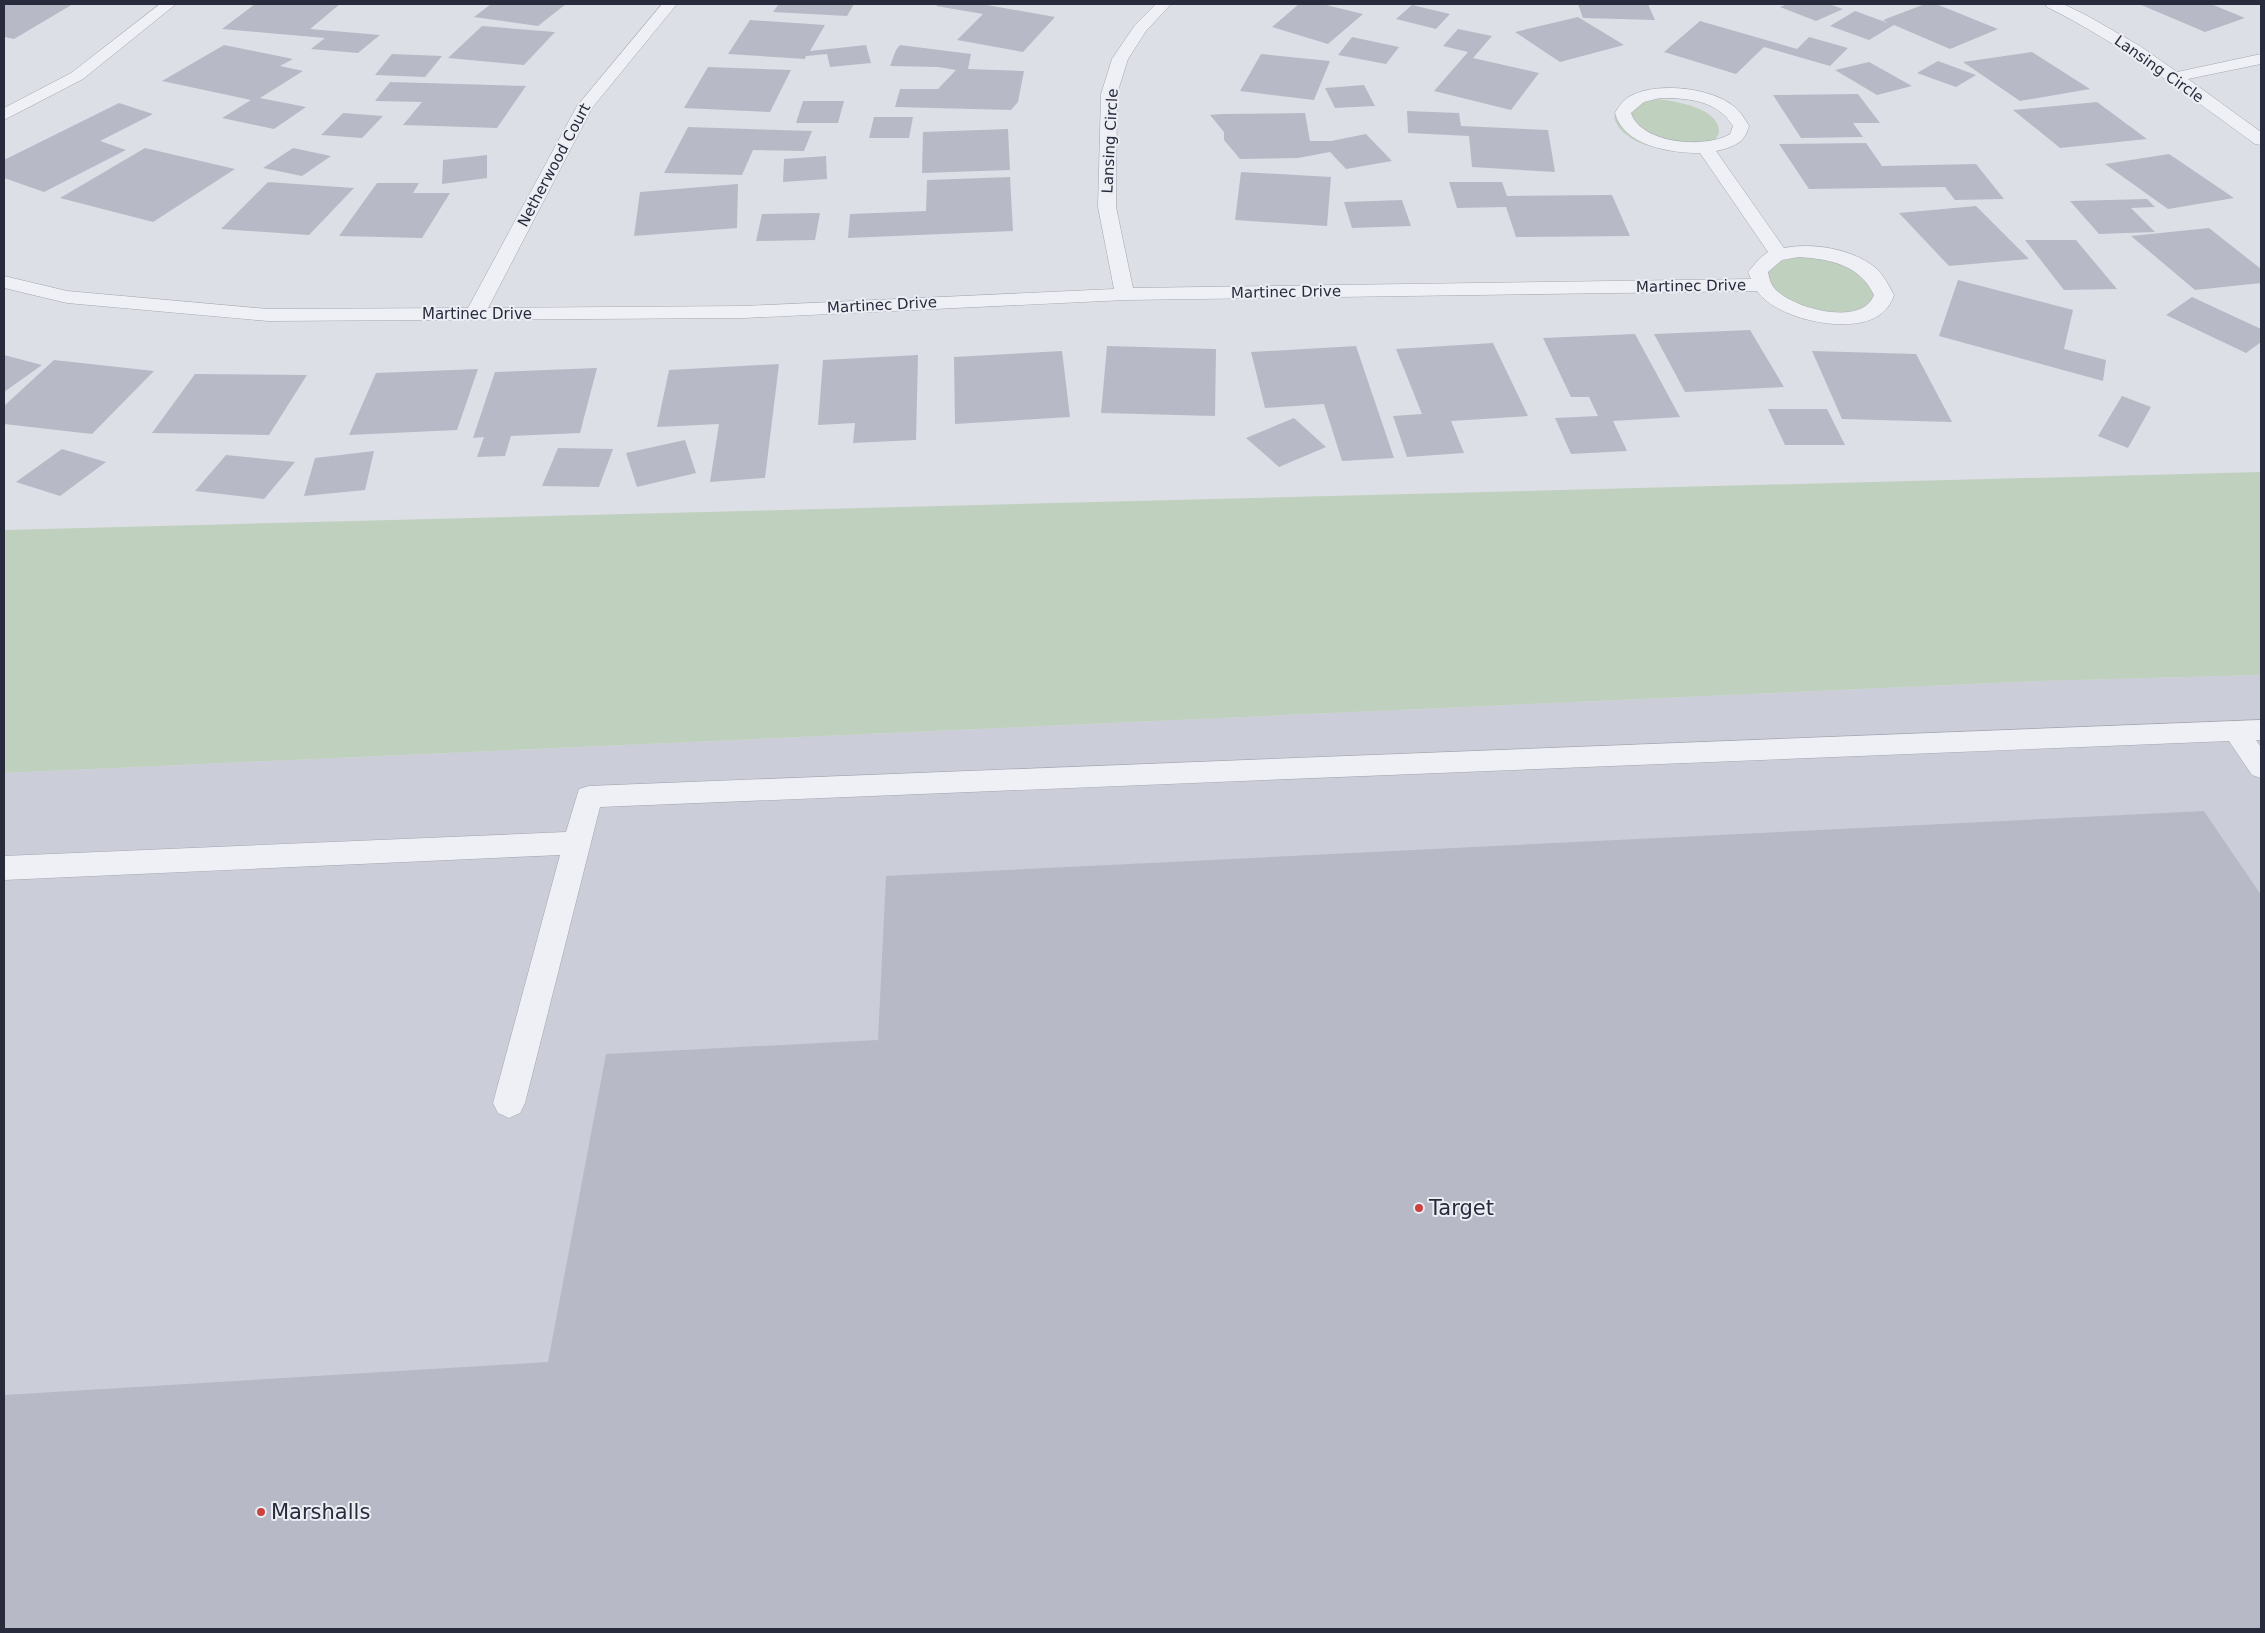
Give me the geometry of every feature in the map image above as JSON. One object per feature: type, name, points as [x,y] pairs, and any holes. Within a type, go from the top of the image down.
[{"type":"street","points":[[4,115],[77,76],[169,4]]},
{"type":"street","name":"Netherwood Court","points":[[475,314],[585,106],[670,4]]},
{"type":"street","name":"Lansing Circle","points":[[1124,294],[1107,207],[1109,94],[1120,59],[1140,28],[1164,4]]},
{"type":"street","name":"Lansing Circle","points":[[2052,4],[2134,48],[2261,140]]},
{"type":"street","points":[[2176,77],[2261,59]]},
{"type":"street","points":[[1667,93],[1704,98],[1723,105],[1736,115],[1741,126],[1737,136],[1725,144],[1705,148],[1682,147],[1659,142],[1640,134],[1627,124],[1623,113],[1628,103],[1641,96],[1667,93]]},
{"type":"street","points":[[1705,148],[1779,254]]},
{"type":"street","name":"Martinec Drive","points":[[1799,251],[1823,253],[1846,259],[1866,269],[1880,282],[1884,295],[1879,306],[1865,315],[1843,318],[1818,316],[1794,309],[1774,298],[1762,285],[1758,272],[1764,262],[1779,254],[1799,251]]},
{"type":"street","name":"Martinec Drive","points":[[4,282],[67,298],[268,315],[744,312],[1124,294],[1762,285]]},
{"type":"street","points":[[509,1103],[590,797],[2248,730],[2261,768]]},
{"type":"street","points":[[4,868],[577,843]]},
{"type":"shaded area","name":"Target","points":[[2261,675],[2261,1629],[4,1629],[4,773],[2040,681]]},
{"type":"green space","points":[[1658,99],[1685,104],[1704,111],[1717,122],[1719,130],[1717,137],[1706,144],[1670,149],[1653,147],[1636,141],[1622,131],[1614,117],[1618,110],[1641,100]]},
{"type":"green space","points":[[1783,252],[1842,259],[1877,288],[1871,306],[1843,316],[1785,306],[1758,264]]},
{"type":"green space","points":[[2261,472],[2261,675],[2040,681],[4,773],[4,530]]},
{"type":"building","points":[[4,4],[73,4],[14,39],[4,37]]},
{"type":"building","points":[[255,4],[340,4],[310,29],[380,35],[358,53],[311,49],[325,38],[222,29]]},
{"type":"building","points":[[491,4],[566,4],[538,26],[474,17]]},
{"type":"building","points":[[779,4],[854,4],[847,16],[773,12]]},
{"type":"building","points":[[939,4],[989,4],[987,5],[1055,17],[1023,52],[957,40],[983,14],[936,6]]},
{"type":"building","points":[[1299,4],[1322,4],[1363,14],[1328,44],[1272,27]]},
{"type":"building","points":[[1578,4],[1648,4],[1655,20],[1583,18]]},
{"type":"building","points":[[1787,4],[1829,4],[1843,9],[1816,21],[1780,7]]},
{"type":"building","points":[[1925,4],[1936,4],[1998,29],[1950,49],[1894,25],[1869,40],[1830,26],[1855,11],[1888,23],[1883,20]]},
{"type":"building","points":[[2139,4],[2211,4],[2245,18],[2205,32]]},
{"type":"building","points":[[1412,5],[1450,14],[1436,29],[1396,19]]},
{"type":"building","points":[[1578,17],[1624,45],[1560,62],[1515,32]]},
{"type":"building","points":[[750,20],[825,25],[810,51],[866,45],[871,63],[830,67],[827,54],[806,56],[805,59],[728,54]]},
{"type":"building","points":[[1700,21],[1797,49],[1809,37],[1848,48],[1830,66],[1764,47],[1736,74],[1664,52]]},
{"type":"building","points":[[482,26],[555,32],[524,65],[448,58]]},
{"type":"building","points":[[1458,29],[1492,36],[1473,58],[1539,73],[1511,110],[1434,91],[1468,52],[1443,46]]},
{"type":"building","points":[[1352,37],[1399,47],[1386,64],[1338,55]]},
{"type":"building","points":[[224,45],[293,59],[280,66],[303,71],[260,98],[306,107],[274,129],[222,118],[251,100],[162,81]]},
{"type":"building","points":[[900,45],[971,54],[968,69],[1024,71],[1018,102],[1011,110],[895,107],[900,89],[938,89],[956,70],[938,67],[890,66]]},
{"type":"building","points":[[2032,52],[2090,89],[2020,101],[1963,62]]},
{"type":"building","points":[[392,54],[442,56],[425,77],[375,75]]},
{"type":"building","points":[[1261,54],[1330,61],[1314,100],[1240,91]]},
{"type":"building","points":[[1938,61],[1976,75],[1956,87],[1917,73]]},
{"type":"building","points":[[1869,62],[1912,86],[1877,95],[1835,70]]},
{"type":"building","points":[[708,67],[791,70],[770,112],[684,108]]},
{"type":"building","points":[[390,82],[526,86],[497,128],[403,125],[422,102],[375,101]]},
{"type":"building","points":[[1364,85],[1375,106],[1335,108],[1325,88]]},
{"type":"building","points":[[1858,94],[1880,123],[1853,123],[1863,137],[1801,138],[1773,95]]},
{"type":"building","points":[[803,101],[844,101],[838,123],[796,123]]},
{"type":"building","points":[[2097,102],[2147,139],[2060,148],[2013,110]]},
{"type":"building","points":[[119,103],[153,114],[100,141],[126,150],[44,192],[4,178],[4,160]]},
{"type":"building","points":[[1407,111],[1459,113],[1461,126],[1548,130],[1555,172],[1472,167],[1469,136],[1408,133]]},
{"type":"building","points":[[343,113],[383,116],[362,138],[321,135]]},
{"type":"building","points":[[1305,113],[1310,141],[1331,141],[1366,134],[1392,161],[1346,169],[1330,152],[1298,158],[1240,159],[1224,140],[1224,132],[1210,115]]},
{"type":"building","points":[[874,117],[913,117],[909,138],[869,138]]},
{"type":"building","points":[[688,127],[812,131],[804,151],[753,150],[742,175],[664,173]]},
{"type":"building","points":[[1008,129],[1010,170],[922,173],[923,132]]},
{"type":"building","points":[[1866,143],[1882,166],[1976,164],[2004,199],[1955,200],[1945,187],[1809,189],[1779,144]]},
{"type":"building","points":[[145,148],[235,169],[153,222],[60,198]]},
{"type":"building","points":[[293,148],[331,156],[302,176],[263,168]]},
{"type":"building","points":[[2169,154],[2234,198],[2168,209],[2105,164]]},
{"type":"building","points":[[487,155],[487,178],[442,184],[443,160]]},
{"type":"building","points":[[826,156],[827,179],[783,182],[784,159]]},
{"type":"building","points":[[1241,172],[1331,177],[1327,226],[1235,220]]},
{"type":"building","points":[[1010,177],[1013,231],[848,238],[850,214],[926,211],[927,180]]},
{"type":"building","points":[[268,182],[354,188],[309,235],[221,229]]},
{"type":"building","points":[[1449,182],[1502,182],[1507,196],[1612,195],[1630,236],[1516,237],[1506,207],[1457,208]]},
{"type":"building","points":[[377,183],[419,183],[413,193],[450,193],[422,238],[339,236]]},
{"type":"building","points":[[738,184],[737,228],[634,236],[640,192]]},
{"type":"building","points":[[2147,199],[2155,207],[2131,208],[2155,232],[2099,234],[2070,201]]},
{"type":"building","points":[[1402,200],[1411,226],[1352,228],[1344,202]]},
{"type":"building","points":[[1976,206],[2029,259],[1949,266],[1899,213]]},
{"type":"building","points":[[820,213],[815,240],[756,241],[762,214]]},
{"type":"building","points":[[2209,228],[2261,269],[2261,283],[2195,290],[2131,236]]},
{"type":"building","points":[[2025,240],[2076,240],[2117,289],[2064,290]]},
{"type":"building","points":[[1958,280],[2073,310],[2064,349],[2106,360],[2103,381],[1939,336]]},
{"type":"building","points":[[2192,297],[2261,329],[2261,342],[2246,353],[2166,315]]},
{"type":"building","points":[[1750,330],[1784,387],[1685,392],[1654,334]]},
{"type":"building","points":[[1635,334],[1680,417],[1613,421],[1627,451],[1571,454],[1555,418],[1598,416],[1589,397],[1571,397],[1543,338]]},
{"type":"building","points":[[1493,343],[1528,416],[1451,421],[1464,453],[1407,457],[1393,416],[1422,414],[1396,349]]},
{"type":"building","points":[[1107,346],[1216,349],[1215,416],[1101,413]]},
{"type":"building","points":[[1356,346],[1394,458],[1342,461],[1324,404],[1265,408],[1251,352]]},
{"type":"building","points":[[1062,351],[1070,417],[955,424],[954,357]]},
{"type":"building","points":[[1812,351],[1916,354],[1952,422],[1842,419]]},
{"type":"building","points":[[4,355],[42,365],[4,392]]},
{"type":"building","points":[[918,355],[916,440],[853,443],[855,423],[818,425],[823,360]]},
{"type":"building","points":[[54,360],[154,371],[92,434],[4,424],[4,406]]},
{"type":"building","points":[[779,364],[765,478],[710,482],[719,424],[657,427],[669,370]]},
{"type":"building","points":[[597,368],[580,433],[511,436],[505,456],[477,457],[484,437],[473,438],[495,372]]},
{"type":"building","points":[[478,369],[457,430],[349,435],[376,373]]},
{"type":"building","points":[[195,374],[307,375],[269,435],[152,433]]},
{"type":"building","points":[[2122,396],[2151,407],[2128,448],[2098,436]]},
{"type":"building","points":[[1768,409],[1827,409],[1845,445],[1785,445]]},
{"type":"building","points":[[1294,418],[1326,447],[1279,467],[1246,438]]},
{"type":"building","points":[[685,440],[696,473],[637,487],[626,453]]},
{"type":"building","points":[[558,448],[613,449],[599,487],[542,486]]},
{"type":"building","points":[[62,449],[106,462],[60,496],[16,482]]},
{"type":"building","points":[[374,451],[365,490],[304,496],[315,458]]},
{"type":"building","points":[[226,455],[295,462],[264,499],[195,491]]},
{"type":"building","name":"Target","points":[[2204,811],[2261,895],[2261,1629],[4,1629],[4,1395],[548,1362],[606,1054],[878,1040],[886,876]]},
{"type":"place","name":"Target","points":[[1419,1208]]},
{"type":"place","name":"Marshalls","points":[[261,1512]]}]
